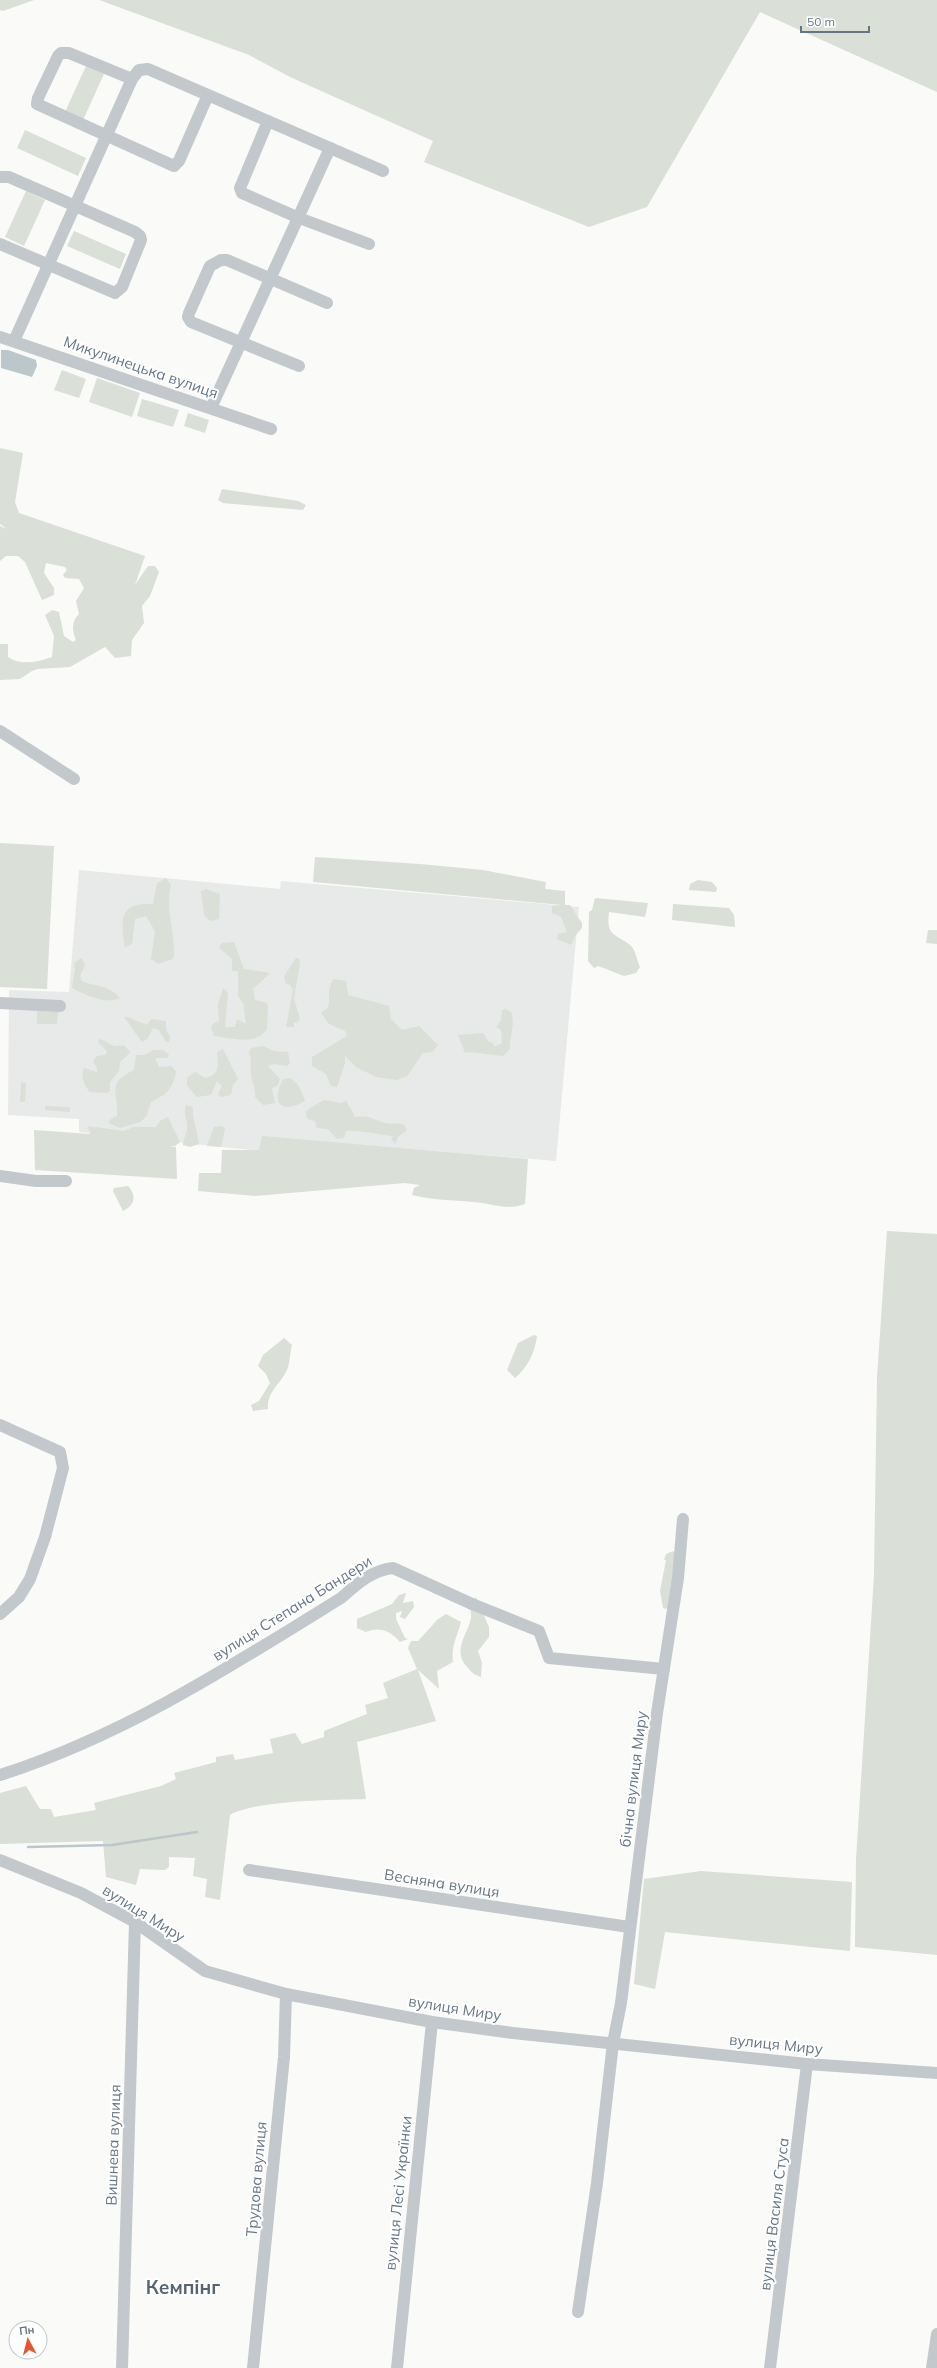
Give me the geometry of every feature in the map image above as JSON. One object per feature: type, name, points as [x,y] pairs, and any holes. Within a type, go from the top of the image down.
[{"type":"street","points":[[132,79],[65,52],[58,56],[38,98],[37,104],[40,107],[174,166],[179,161],[208,95]]},
{"type":"street","points":[[14,341],[132,79],[139,70],[148,69],[383,171]]},
{"type":"street","points":[[268,121],[240,191],[299,218],[369,244]]},
{"type":"street","points":[[211,408],[330,148]]},
{"type":"street","points":[[0,177],[9,177],[140,236],[140,245],[122,287],[120,290],[111,293],[0,244]]},
{"type":"street","points":[[299,366],[189,320],[189,313],[210,266],[221,260],[227,260],[327,303]]},
{"type":"street","name":"Микулинецька вулиця","points":[[0,337],[271,429]]},
{"type":"street","points":[[0,731],[74,779]]},
{"type":"street","points":[[0,1003],[60,1006]]},
{"type":"street","points":[[0,1176],[36,1181],[66,1181]]},
{"type":"street","points":[[0,1425],[60,1452],[63,1468],[45,1537],[30,1579],[18,1597],[0,1614]]},
{"type":"street","name":"бічна вулиця Миру","points":[[578,2312],[597,2183],[613,2043],[621,2003],[629,1927],[664,1669],[678,1578],[683,1519]]},
{"type":"street","name":"вулиця Степана Бандери","points":[[0,1775],[85,1743],[195,1687],[341,1598],[363,1579],[382,1569],[393,1568],[472,1604],[539,1631],[549,1658],[664,1669]]},
{"type":"street","name":"вулиця Миру","points":[[0,1860],[80,1893],[135,1922],[205,1971],[286,1994],[432,2022],[573,2040],[807,2064],[937,2073]]},
{"type":"street","name":"Весняна вулиця","points":[[249,1870],[629,1927]]},
{"type":"street","name":"Вишнева вулиця","points":[[122,2368],[135,1922]]},
{"type":"street","name":"Трудова вулиця","points":[[253,2368],[284,2057],[286,1994]]},
{"type":"street","name":"вулиця Лесі Українки","points":[[397,2368],[432,2022]]},
{"type":"street","name":"вулиця Василя Стуса","points":[[770,2368],[807,2064]]},
{"type":"street","points":[[932,2368],[937,2334]]},
{"type":"shaded area","points":[[0,0],[34,0],[3,11],[0,10]]},
{"type":"shaded area","points":[[99,0],[937,0],[937,92],[760,12],[647,207],[589,227],[424,162],[433,141],[290,77],[249,55]]},
{"type":"shaded area","points":[[86,66],[104,74],[83,120],[65,112]]},
{"type":"shaded area","points":[[25,130],[86,158],[78,176],[17,148]]},
{"type":"shaded area","points":[[26,191],[45,200],[24,246],[5,237]]},
{"type":"shaded area","points":[[74,231],[126,254],[120,269],[67,246]]},
{"type":"shaded area","points":[[1,350],[8,350],[36,360],[37,366],[32,377],[1,368]]},
{"type":"shaded area","points":[[62,370],[86,379],[79,398],[54,390]]},
{"type":"shaded area","points":[[97,378],[140,393],[132,417],[89,402]]},
{"type":"shaded area","points":[[142,399],[179,410],[173,427],[137,416]]},
{"type":"shaded area","points":[[188,413],[209,420],[205,433],[184,426]]},
{"type":"shaded area","points":[[0,448],[23,453],[15,502],[19,513],[145,556],[135,585],[148,566],[155,566],[159,572],[150,596],[142,606],[144,623],[132,640],[131,656],[115,658],[105,647],[70,667],[38,669],[20,679],[0,680],[0,644],[8,644],[8,657],[18,662],[35,662],[52,657],[54,636],[45,615],[52,610],[59,612],[64,636],[73,642],[76,640],[73,623],[79,614],[76,601],[84,588],[79,579],[65,578],[63,575],[67,570],[65,567],[46,563],[44,573],[54,588],[54,595],[42,600],[25,562],[18,556],[6,556],[0,561],[0,526],[7,529],[0,524]]},
{"type":"shaded area","points":[[222,489],[298,501],[306,505],[303,510],[223,503],[218,500]]},
{"type":"shaded area","points":[[0,843],[54,846],[47,989],[0,987]]},
{"type":"shaded area","points":[[315,857],[483,870],[546,882],[545,889],[565,891],[565,905],[570,905],[582,923],[582,928],[575,936],[571,945],[557,939],[558,934],[567,932],[561,917],[552,913],[552,906],[562,905],[313,882]]},
{"type":"shaded area","points":[[79,870],[280,889],[281,881],[579,907],[556,1161],[262,1137],[261,1151],[79,1132],[79,1119],[8,1115],[9,990],[69,992]]},
{"type":"shaded area","points":[[166,878],[171,885],[169,903],[174,956],[173,959],[158,964],[151,959],[155,931],[146,916],[135,919],[132,944],[125,947],[123,924],[126,913],[129,909],[138,905],[153,904],[157,883]]},
{"type":"shaded area","points":[[698,880],[712,882],[717,888],[716,892],[689,890],[690,884]]},
{"type":"shaded area","points":[[206,889],[220,894],[219,919],[210,921],[204,915],[201,891]]},
{"type":"shaded area","points":[[595,898],[648,903],[645,917],[609,912],[608,920],[610,930],[613,934],[631,946],[634,951],[640,967],[636,973],[624,976],[598,966],[594,968],[588,961],[589,912],[592,910]]},
{"type":"shaded area","points":[[673,904],[729,908],[734,915],[735,927],[672,920]]},
{"type":"shaded area","points":[[928,930],[937,930],[937,944],[926,943]]},
{"type":"shaded area","points":[[234,942],[244,969],[270,973],[253,989],[255,1000],[267,1003],[268,1006],[267,1029],[256,1038],[243,1040],[214,1036],[211,1028],[213,1024],[219,1021],[218,1004],[223,988],[228,993],[225,1027],[235,1027],[237,1019],[246,1024],[243,1003],[238,996],[238,971],[232,971],[232,959],[219,948],[222,943]]},
{"type":"shaded area","points":[[81,958],[85,965],[80,976],[82,981],[107,988],[120,998],[114,1000],[102,1000],[72,988],[75,969],[74,963]]},
{"type":"shaded area","points":[[296,958],[299,958],[300,963],[294,998],[300,1020],[294,1023],[294,1027],[286,1027],[293,990],[290,985],[286,984],[284,976]]},
{"type":"shaded area","points":[[333,979],[346,981],[348,995],[389,1006],[391,1019],[402,1030],[419,1026],[438,1045],[432,1052],[423,1053],[407,1076],[397,1080],[376,1077],[356,1067],[345,1056],[345,1063],[337,1087],[331,1086],[326,1074],[312,1066],[312,1057],[347,1036],[345,1031],[329,1024],[321,1013],[328,1008],[329,991]]},
{"type":"shaded area","points":[[505,1009],[511,1012],[513,1021],[510,1049],[503,1056],[470,1052],[465,1053],[458,1035],[483,1033],[489,1042],[493,1043],[494,1047],[502,1043],[501,1030],[496,1027],[501,1021],[502,1010]]},
{"type":"shaded area","points":[[37,1011],[58,1012],[57,1024],[37,1024]]},
{"type":"shaded area","points":[[124,1017],[145,1024],[148,1024],[151,1019],[166,1021],[166,1030],[170,1036],[169,1042],[165,1041],[159,1030],[153,1028],[147,1039],[142,1042]]},
{"type":"shaded area","points":[[100,1039],[115,1046],[124,1045],[130,1053],[120,1062],[119,1071],[110,1082],[110,1091],[106,1093],[90,1092],[84,1084],[82,1075],[84,1068],[97,1072],[97,1068],[93,1061],[97,1056],[106,1055],[107,1051],[98,1042]]},
{"type":"shaded area","points":[[263,1046],[274,1051],[288,1052],[290,1063],[287,1066],[274,1064],[268,1066],[280,1079],[278,1085],[272,1088],[275,1103],[263,1105],[255,1097],[249,1052],[251,1048]]},
{"type":"shaded area","points":[[223,1049],[238,1079],[233,1085],[231,1095],[221,1097],[218,1094],[222,1086],[217,1081],[211,1095],[197,1097],[187,1085],[187,1078],[195,1072],[205,1078],[214,1074],[216,1072],[218,1061],[217,1052]]},
{"type":"shaded area","points":[[154,1050],[162,1050],[169,1054],[167,1058],[155,1058],[159,1067],[171,1066],[176,1071],[171,1087],[151,1102],[146,1117],[140,1122],[120,1128],[108,1123],[111,1119],[117,1116],[116,1084],[125,1075],[134,1070],[136,1055],[144,1055]]},
{"type":"shaded area","points":[[291,1078],[299,1086],[305,1101],[289,1107],[284,1107],[278,1100],[279,1087],[283,1079]]},
{"type":"shaded area","points":[[21,1082],[26,1083],[25,1102],[20,1102]]},
{"type":"shaded area","points":[[324,1100],[342,1103],[346,1100],[355,1117],[368,1117],[385,1123],[401,1124],[404,1125],[407,1130],[398,1137],[395,1144],[391,1138],[394,1136],[359,1131],[346,1131],[344,1138],[337,1139],[328,1129],[317,1128],[315,1121],[307,1119],[306,1112]]},
{"type":"shaded area","points":[[186,1105],[193,1107],[193,1115],[199,1144],[190,1147],[183,1145],[187,1132],[185,1111]]},
{"type":"shaded area","points":[[45,1106],[70,1107],[70,1112],[45,1110]]},
{"type":"shaded area","points":[[168,1117],[180,1142],[175,1146],[168,1146],[176,1147],[177,1179],[35,1170],[34,1130],[90,1134],[88,1126],[124,1131],[133,1127],[156,1127],[160,1121]]},
{"type":"shaded area","points":[[222,1126],[225,1129],[221,1147],[207,1146],[214,1127]]},
{"type":"shaded area","points":[[262,1136],[528,1159],[525,1204],[505,1207],[420,1197],[412,1195],[414,1188],[420,1185],[405,1183],[255,1196],[198,1191],[199,1173],[221,1173],[222,1150],[259,1150]]},
{"type":"shaded area","points":[[128,1186],[134,1197],[130,1206],[123,1211],[113,1191],[114,1188]]},
{"type":"shaded area","points":[[887,1231],[937,1234],[937,1955],[855,1947],[856,1860],[874,1575],[877,1377]]},
{"type":"shaded area","points":[[534,1335],[537,1336],[530,1360],[515,1378],[507,1370],[518,1343]]},
{"type":"shaded area","points":[[284,1338],[292,1345],[287,1370],[270,1397],[268,1409],[253,1411],[251,1405],[259,1401],[270,1383],[266,1374],[258,1366],[263,1355]]},
{"type":"shaded area","points":[[673,1551],[675,1554],[669,1607],[666,1609],[663,1608],[660,1591],[666,1560],[664,1560],[666,1554]]},
{"type":"shaded area","points":[[406,1593],[403,1603],[413,1601],[414,1607],[405,1619],[400,1617],[402,1611],[396,1613],[396,1619],[405,1638],[408,1639],[400,1642],[389,1632],[376,1629],[366,1632],[357,1628],[357,1619],[392,1604],[399,1595]]},
{"type":"shaded area","points":[[476,1597],[489,1627],[489,1637],[478,1651],[482,1663],[481,1677],[469,1670],[461,1655],[462,1643],[471,1618],[469,1605]]},
{"type":"shaded area","points":[[446,1614],[461,1622],[454,1646],[453,1662],[437,1671],[439,1689],[418,1670],[436,1721],[357,1742],[366,1799],[295,1802],[258,1806],[230,1815],[220,1900],[205,1897],[207,1879],[193,1876],[195,1858],[169,1857],[169,1867],[165,1870],[140,1869],[136,1885],[106,1877],[103,1841],[0,1844],[0,1793],[26,1786],[40,1809],[51,1809],[54,1817],[96,1810],[94,1803],[161,1786],[176,1779],[174,1773],[216,1762],[216,1757],[233,1754],[235,1760],[273,1753],[270,1739],[295,1733],[302,1744],[324,1737],[324,1731],[367,1714],[365,1705],[388,1698],[383,1683],[417,1669],[408,1648],[411,1641],[418,1641],[438,1619]]},
{"type":"shaded area","points":[[701,1871],[852,1882],[850,1951],[665,1932],[655,1989],[634,1984],[644,1879]]},
{"type":"waterway","points":[[28,1847],[112,1845],[197,1832]]},
{"type":"district","name":"Кемпінг","points":[[183,2287]]}]
